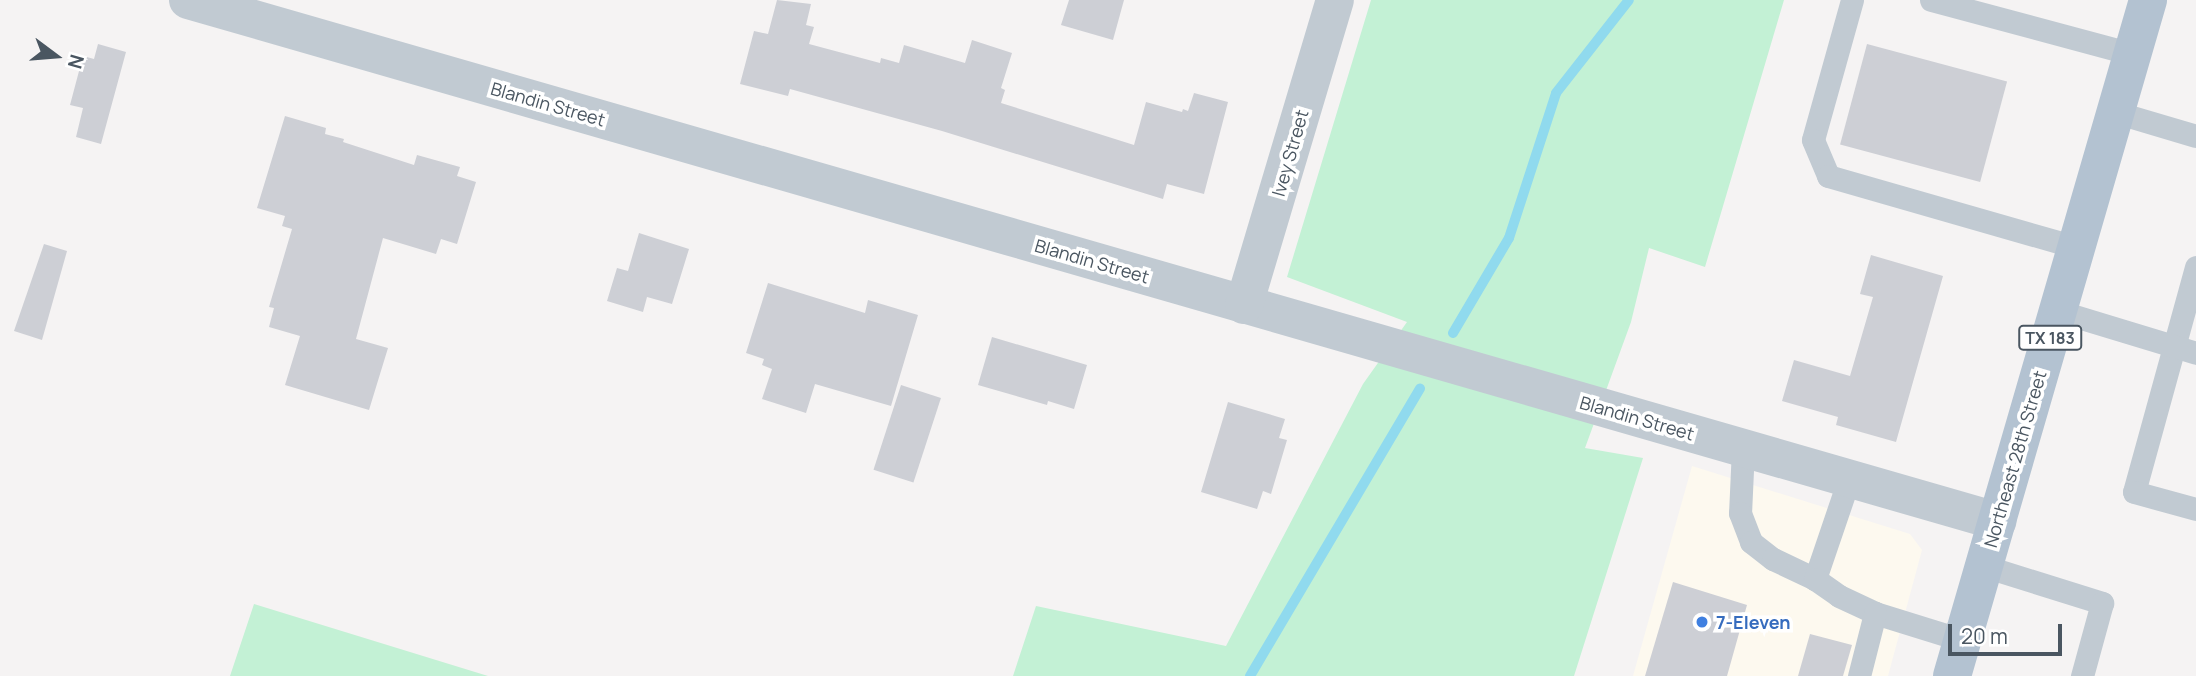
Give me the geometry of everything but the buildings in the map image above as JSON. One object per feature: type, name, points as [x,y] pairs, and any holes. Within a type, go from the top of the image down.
[{"type":"main road","name":"Northeast 28th Street","points":[[1952,676],[2148,0]]},
{"type":"street","name":"Blandin Street","points":[[188,0],[1997,521]]},
{"type":"street","name":"Ivey Street","points":[[1244,305],[1335,0]]},
{"type":"lane","points":[[1852,0],[1813,140],[1828,176],[2076,247]]},
{"type":"lane","points":[[1931,0],[2132,54]]},
{"type":"lane","points":[[2115,112],[2196,136]]},
{"type":"lane","points":[[2196,267],[2134,492],[2196,509]]},
{"type":"lane","points":[[2058,311],[2196,353]]},
{"type":"lane","points":[[1743,448],[1740,513],[1751,542],[1773,559],[1875,613],[1962,640]]},
{"type":"lane","points":[[1815,579],[1849,479]]},
{"type":"lane","points":[[1984,566],[2102,603],[2082,676]]},
{"type":"lane","points":[[1859,676],[1875,613]]},
{"type":"shaded area","points":[[1692,466],[1910,534],[1922,550],[1888,676],[1633,676]]},
{"type":"green space","points":[[1371,0],[1784,0],[1705,267],[1649,248],[1631,322],[1585,448],[1643,458],[1574,676],[1013,676],[1036,606],[1226,646],[1363,384],[1407,322],[1287,277]]},
{"type":"green space","points":[[254,604],[488,676],[230,676]]},
{"type":"waterway","points":[[1453,333],[1509,238],[1556,93],[1629,0]]},
{"type":"waterway","points":[[1250,676],[1420,388]]},
{"type":"place","name":"7-Eleven","points":[[1702,622]]}]
